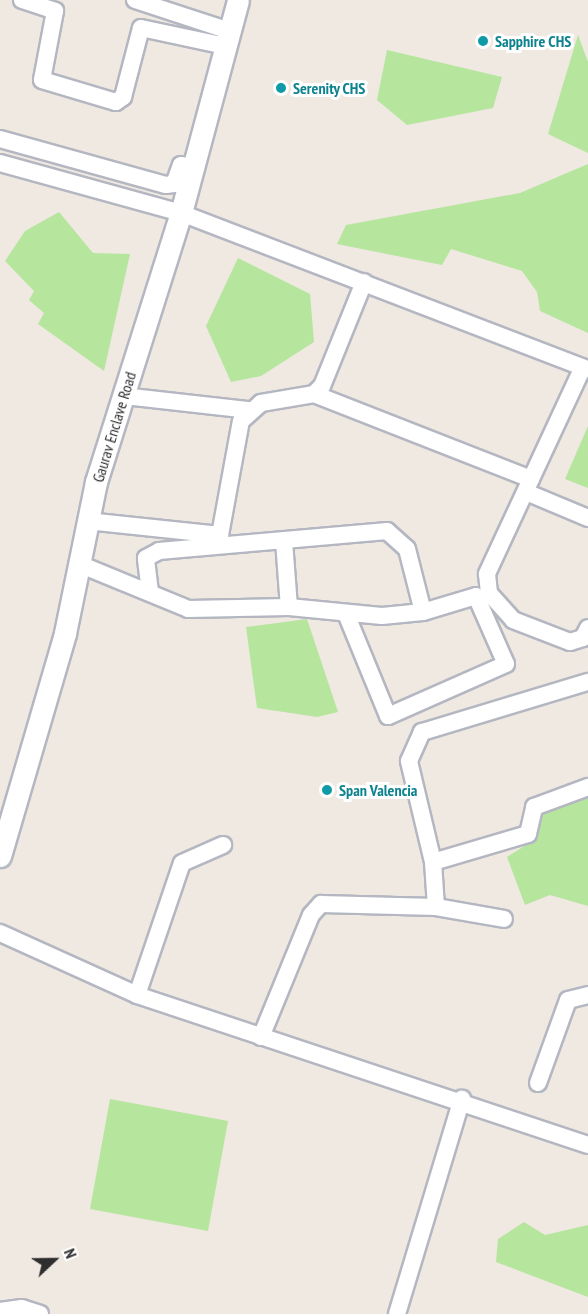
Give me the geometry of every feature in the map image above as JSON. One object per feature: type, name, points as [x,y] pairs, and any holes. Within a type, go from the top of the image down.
[{"type":"street","points":[[22,0],[55,11],[42,80],[116,102],[123,97],[141,28],[228,39]]},
{"type":"street","points":[[135,0],[228,39]]},
{"type":"street","name":"Gaurav Enclave Road","points":[[0,856],[65,633],[87,521],[181,213],[238,0]]},
{"type":"street","points":[[1,144],[166,184],[174,184],[181,165],[193,167]]},
{"type":"street","points":[[0,163],[181,213],[585,368],[487,574],[492,600],[513,620],[570,642],[583,638],[588,628]]},
{"type":"street","points":[[314,394],[332,367],[364,282]]},
{"type":"street","points":[[124,396],[248,410],[314,394],[529,485],[588,518]]},
{"type":"street","points":[[87,521],[220,535],[241,421],[248,410]]},
{"type":"street","points":[[150,592],[150,554],[373,531],[395,534],[407,549],[423,612]]},
{"type":"street","points":[[284,541],[289,607]]},
{"type":"street","points":[[79,564],[188,609],[289,607],[347,616],[423,612],[480,597],[506,664],[396,716],[384,712],[347,616]]},
{"type":"street","points":[[436,907],[433,862],[409,761],[422,732],[588,682]]},
{"type":"street","points":[[433,862],[528,834],[534,807],[588,787]]},
{"type":"street","points":[[137,995],[182,863],[223,845]]},
{"type":"street","points":[[261,1037],[311,915],[321,904],[436,907],[504,919]]},
{"type":"street","points":[[0,933],[137,995],[261,1037],[462,1100],[588,1145]]},
{"type":"street","points":[[538,1083],[568,1000],[579,993],[588,994]]},
{"type":"street","points":[[397,1314],[462,1100]]},
{"type":"street","points":[[0,1311],[22,1308],[40,1314]]},
{"type":"green space","points":[[578,35],[588,62],[588,153],[548,134]]},
{"type":"green space","points":[[387,50],[502,77],[493,108],[407,125],[377,100]]},
{"type":"green space","points":[[588,164],[588,333],[540,311],[537,292],[522,271],[451,249],[442,265],[337,244],[346,225],[520,193]]},
{"type":"green space","points":[[59,212],[93,253],[130,254],[104,371],[38,324],[44,313],[29,300],[34,291],[5,261],[25,231]]},
{"type":"green space","points":[[238,258],[310,294],[314,342],[261,376],[231,382],[206,326]]},
{"type":"green space","points":[[588,426],[588,488],[565,479]]},
{"type":"green space","points":[[307,619],[338,712],[317,717],[257,708],[246,627]]},
{"type":"green space","points":[[588,792],[588,906],[550,895],[525,905],[507,857],[534,840],[540,829],[536,814]]},
{"type":"green space","points":[[110,1099],[228,1121],[208,1231],[90,1209]]},
{"type":"green space","points":[[524,1222],[545,1235],[588,1225],[588,1297],[496,1262],[498,1239]]},
{"type":"place","name":"Sapphire CHS","points":[[483,41]]},
{"type":"place","name":"Serenity CHS","points":[[281,88]]},
{"type":"place","name":"Span Valencia","points":[[327,790]]}]
